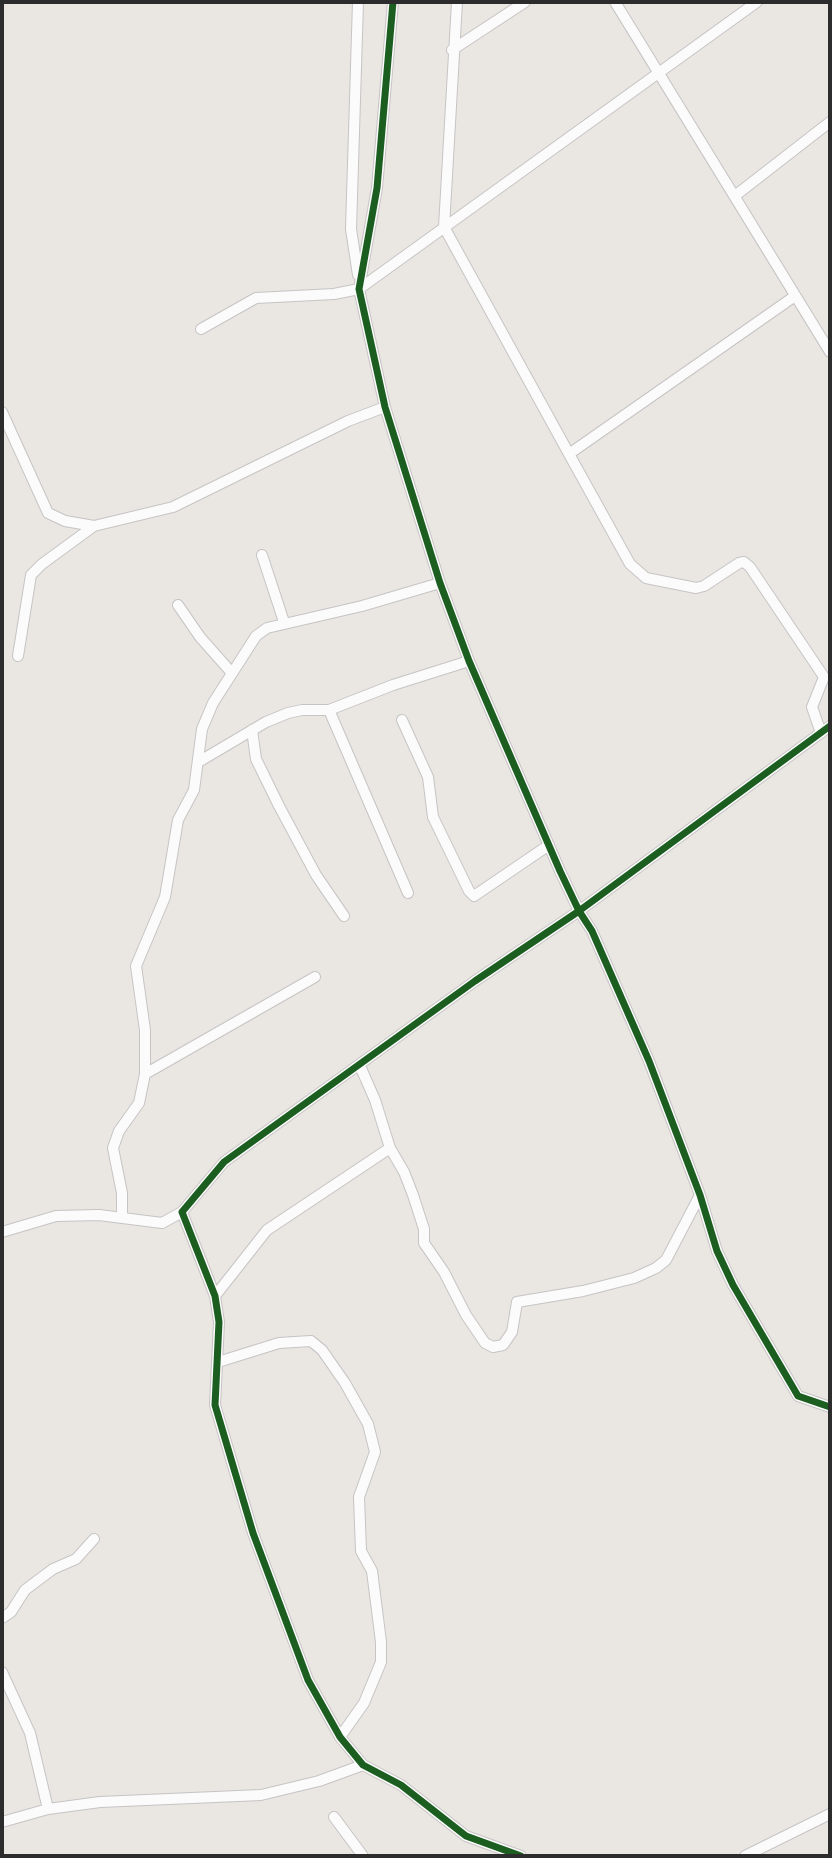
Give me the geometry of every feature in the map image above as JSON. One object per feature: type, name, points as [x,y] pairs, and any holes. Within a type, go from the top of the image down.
[{"type":"street","points":[[358,2],[351,229],[359,285],[385,407],[440,583],[469,661],[579,911],[592,930],[618,987],[700,1195],[717,1251],[798,1396],[830,1407]]},
{"type":"street","points":[[359,285],[377,188],[393,2]]},
{"type":"street","points":[[2,1232],[56,1216],[122,1217],[162,1223],[182,1213],[224,1162],[475,981],[579,911],[826,730],[811,707],[824,677],[750,567],[744,562],[739,563],[704,586],[696,588],[646,578],[630,564],[444,227],[452,50],[457,2]]},
{"type":"street","points":[[452,50],[525,2]]},
{"type":"street","points":[[615,2],[830,352]]},
{"type":"street","points":[[201,330],[256,298],[334,294],[359,285],[757,2]]},
{"type":"street","points":[[736,195],[830,122]]},
{"type":"street","points":[[569,454],[795,296]]},
{"type":"street","points":[[18,656],[31,575],[41,564],[94,526],[173,507],[385,407]]},
{"type":"street","points":[[2,412],[48,513],[65,521],[94,526]]},
{"type":"street","points":[[262,555],[284,622]]},
{"type":"street","points":[[122,1217],[114,1147],[119,1131],[139,1103],[145,1074],[144,1020],[136,966],[165,897],[178,820],[194,790],[200,761],[202,729],[231,672],[256,636],[284,622],[362,607],[440,583]]},
{"type":"street","points":[[178,605],[200,637],[231,672]]},
{"type":"street","points":[[200,761],[252,730],[302,709],[329,710],[393,685],[469,661]]},
{"type":"street","points":[[329,710],[408,893]]},
{"type":"street","points":[[402,720],[428,777],[433,817],[468,891],[478,895],[550,845]]},
{"type":"street","points":[[252,730],[256,759],[268,786],[316,875],[344,916]]},
{"type":"street","points":[[145,1074],[314,977]]},
{"type":"street","points":[[359,1066],[375,1100],[390,1149],[404,1172],[413,1195],[424,1229],[424,1243],[444,1272],[466,1315],[485,1343],[493,1347],[503,1345],[512,1332],[517,1302],[573,1293],[634,1278],[656,1268],[666,1259],[700,1195]]},
{"type":"street","points":[[215,1296],[268,1230],[390,1149]]},
{"type":"street","points":[[182,1213],[215,1296],[218,1362],[215,1405],[253,1533],[308,1680],[340,1737],[363,1765],[401,1785],[466,1836],[521,1856]]},
{"type":"street","points":[[218,1362],[279,1343],[315,1343],[345,1382],[368,1424],[375,1452],[359,1497],[361,1551],[372,1571],[381,1662],[364,1703],[340,1737]]},
{"type":"street","points":[[2,1618],[11,1612],[25,1590],[53,1569],[76,1559],[94,1539]]},
{"type":"street","points":[[2,1672],[30,1734],[48,1809]]},
{"type":"street","points":[[2,1822],[48,1809],[100,1802],[261,1795],[319,1781],[363,1765]]},
{"type":"street","points":[[745,1856],[830,1814]]},
{"type":"street","points":[[334,1817],[363,1856]]},
{"type":"cycle path","points":[[393,2],[377,188],[359,289],[385,407],[440,583],[469,661],[560,871],[592,931],[649,1061],[700,1195],[717,1251],[733,1285],[798,1396],[830,1407]]},
{"type":"cycle path","points":[[521,1856],[466,1836],[401,1785],[363,1765],[340,1737],[308,1680],[253,1533],[215,1405],[219,1322],[215,1296],[182,1212],[224,1162],[475,981],[579,911],[830,726]]}]
